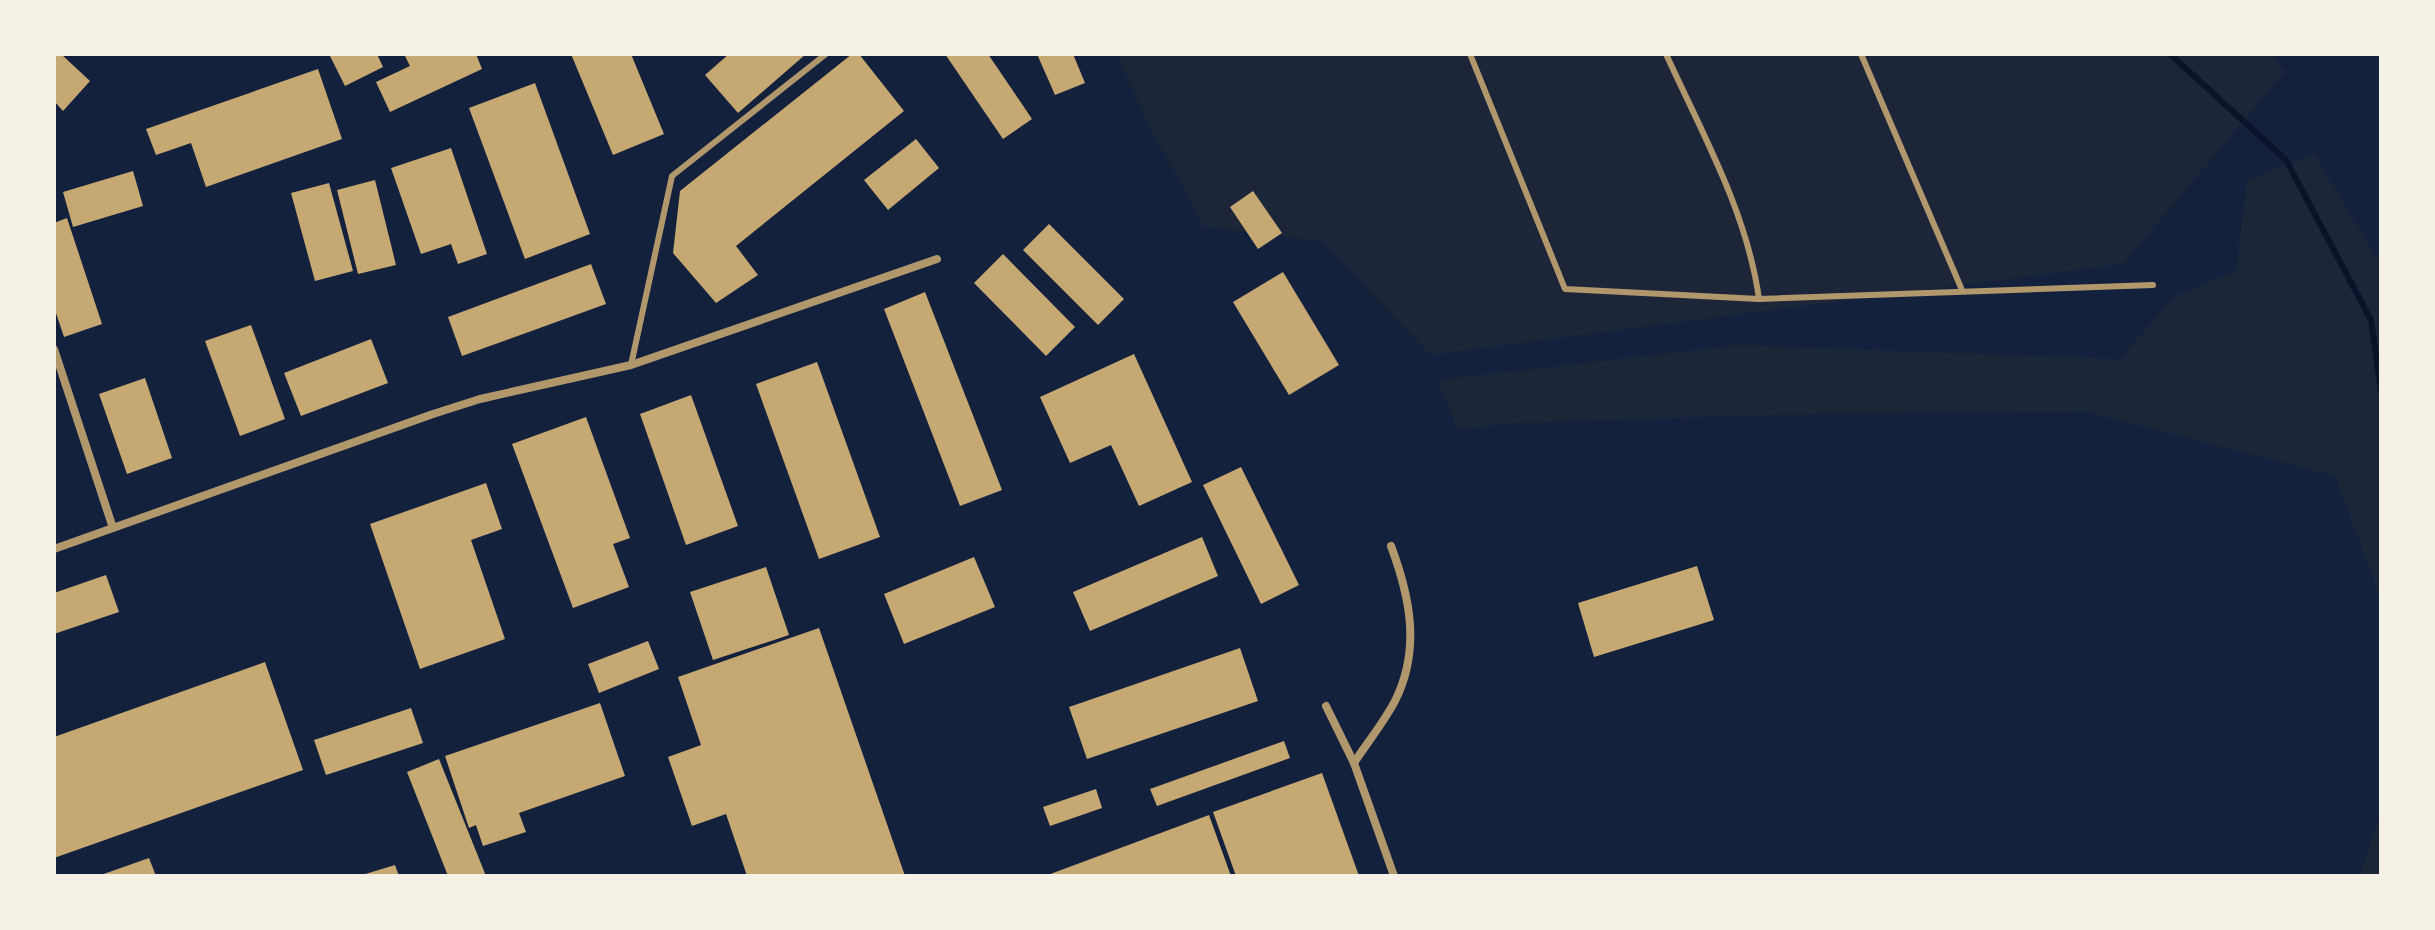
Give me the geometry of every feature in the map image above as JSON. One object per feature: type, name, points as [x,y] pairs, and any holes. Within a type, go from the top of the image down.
[{"type":"street","points":[[54,549],[468,403],[631,365],[937,259]]},
{"type":"street","points":[[54,349],[113,528]]},
{"type":"street","points":[[1354,763],[1394,703],[1411,656],[1412,631],[1404,580],[1391,546]]},
{"type":"street","points":[[1326,706],[1354,763],[1394,876]]},
{"type":"lane","points":[[631,365],[672,176],[826,54]]},
{"type":"lane","points":[[1470,54],[1565,289],[1759,299],[2153,285]]},
{"type":"lane","points":[[1666,54],[1738,213],[1759,299]]},
{"type":"lane","points":[[1861,54],[1962,290]]},
{"type":"shaded area","points":[[1116,54],[2272,54],[2285,72],[2123,264],[1431,355],[1321,241],[1204,227],[1150,127]]},
{"type":"shaded area","points":[[2314,154],[2381,265],[2381,599],[2335,476],[2087,412],[1813,414],[1515,423],[1458,430],[1437,380],[1738,345],[2120,359],[2173,297],[2236,271],[2247,180]]},
{"type":"shaded area","points":[[2381,811],[2381,876],[2360,876]]},
{"type":"building","points":[[54,54],[61,54],[90,81],[63,111],[54,101]]},
{"type":"building","points":[[329,54],[377,54],[383,67],[345,86]]},
{"type":"building","points":[[404,54],[476,54],[482,69],[390,112],[376,82],[410,66]]},
{"type":"building","points":[[571,54],[631,54],[664,134],[613,155]]},
{"type":"building","points":[[729,54],[806,54],[738,113],[705,75]]},
{"type":"building","points":[[852,54],[859,54],[904,111],[736,246],[758,275],[716,303],[673,253],[680,191]]},
{"type":"building","points":[[945,54],[988,54],[1032,119],[1003,139]]},
{"type":"building","points":[[1037,54],[1073,54],[1085,83],[1055,95]]},
{"type":"building","points":[[318,69],[342,139],[206,187],[191,143],[156,155],[146,129]]},
{"type":"building","points":[[535,83],[590,234],[525,259],[469,108]]},
{"type":"building","points":[[916,139],[939,168],[888,210],[864,180]]},
{"type":"building","points":[[451,148],[487,254],[458,264],[451,244],[421,254],[391,168]]},
{"type":"building","points":[[133,171],[143,206],[73,227],[63,192]]},
{"type":"building","points":[[375,180],[396,265],[358,274],[337,190]]},
{"type":"building","points":[[329,183],[353,271],[315,281],[291,193]]},
{"type":"building","points":[[1253,191],[1282,233],[1258,249],[1230,207]]},
{"type":"building","points":[[67,218],[102,324],[64,337],[54,307],[54,223]]},
{"type":"building","points":[[1049,224],[1124,299],[1098,325],[1023,250]]},
{"type":"building","points":[[1003,254],[1075,327],[1046,356],[974,283]]},
{"type":"building","points":[[591,264],[606,304],[462,356],[448,317]]},
{"type":"building","points":[[1283,272],[1339,365],[1289,395],[1233,302]]},
{"type":"building","points":[[925,292],[1002,490],[960,506],[884,309]]},
{"type":"building","points":[[251,325],[285,419],[240,436],[205,341]]},
{"type":"building","points":[[371,339],[388,383],[301,416],[284,373]]},
{"type":"building","points":[[1134,354],[1192,482],[1139,506],[1111,445],[1070,463],[1040,397]]},
{"type":"building","points":[[817,362],[880,537],[819,559],[756,384]]},
{"type":"building","points":[[145,378],[172,458],[127,474],[99,394]]},
{"type":"building","points":[[691,395],[738,526],[686,545],[640,414]]},
{"type":"building","points":[[586,417],[630,538],[613,544],[629,587],[573,608],[512,444]]},
{"type":"building","points":[[1241,467],[1299,585],[1261,604],[1203,485]]},
{"type":"building","points":[[486,483],[502,529],[471,540],[505,639],[420,669],[370,524]]},
{"type":"building","points":[[1202,537],[1218,576],[1090,631],[1073,592]]},
{"type":"building","points":[[974,557],[995,607],[904,644],[884,594]]},
{"type":"building","points":[[1697,566],[1714,620],[1594,657],[1578,603]]},
{"type":"building","points":[[766,567],[789,635],[713,660],[690,592]]},
{"type":"building","points":[[106,575],[119,612],[54,634],[54,593]]},
{"type":"building","points":[[819,628],[905,876],[747,876],[726,814],[692,826],[668,757],[701,745],[678,677]]},
{"type":"building","points":[[648,641],[659,669],[599,693],[588,664]]},
{"type":"building","points":[[1240,648],[1258,701],[1087,759],[1069,707]]},
{"type":"building","points":[[265,662],[303,770],[54,858],[54,737]]},
{"type":"building","points":[[600,703],[625,776],[519,813],[526,832],[483,846],[476,825],[469,828],[445,756]]},
{"type":"building","points":[[411,708],[423,743],[326,775],[314,740]]},
{"type":"building","points":[[1284,741],[1290,758],[1157,806],[1150,789]]},
{"type":"building","points":[[439,759],[486,876],[448,876],[407,772]]},
{"type":"building","points":[[1322,773],[1359,876],[1236,876],[1213,812]]},
{"type":"building","points":[[1096,789],[1102,808],[1050,826],[1043,807]]},
{"type":"building","points":[[1209,815],[1231,876],[1045,876]]},
{"type":"building","points":[[149,858],[156,876],[98,876]]},
{"type":"building","points":[[395,865],[399,876],[362,876],[362,875]]},
{"type":"waterway","points":[[2170,54],[2286,160],[2371,320],[2381,391]]}]
